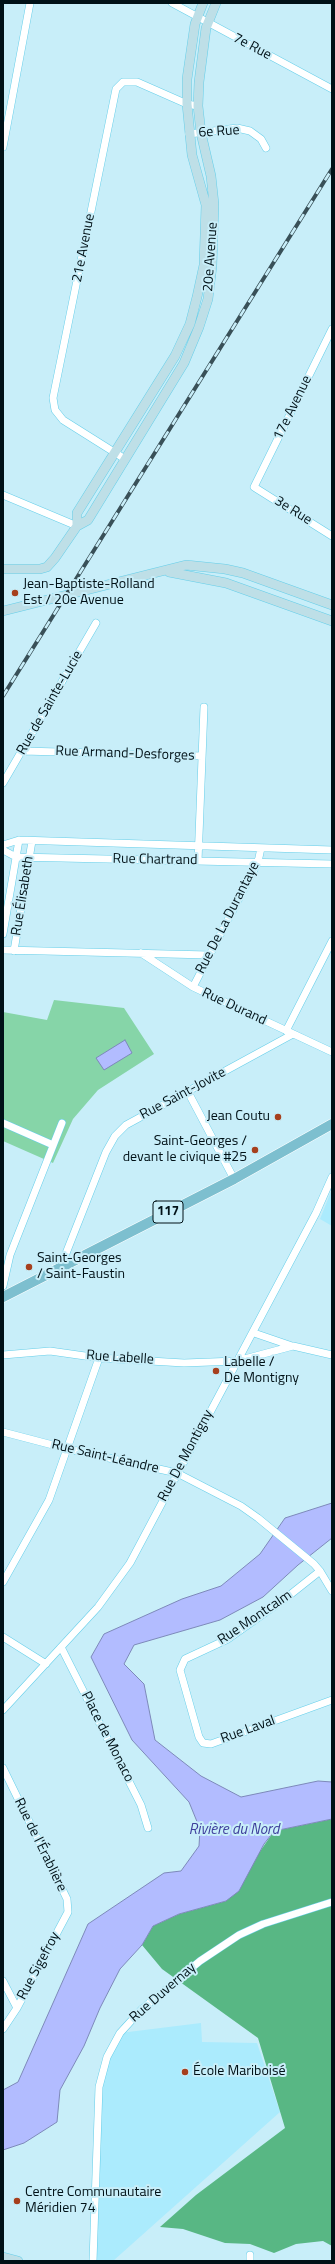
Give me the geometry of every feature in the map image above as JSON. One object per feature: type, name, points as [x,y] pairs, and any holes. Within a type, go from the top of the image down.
[{"type":"main road","name":"117","points":[[3,1297],[61,1266],[234,1179],[332,1124]]},
{"type":"street","points":[[3,147],[30,3]]},
{"type":"street","name":"7e Rue","points":[[172,3],[208,24],[332,89]]},
{"type":"street","name":"20e Avenue","points":[[77,526],[77,513],[175,356],[190,324],[198,297],[204,265],[206,205],[189,134],[187,104],[189,64],[197,18],[203,3]]},
{"type":"street","name":"20e Avenue","points":[[3,569],[40,569],[47,566],[55,558],[77,526],[88,520],[184,363],[199,327],[208,299],[212,266],[214,204],[211,176],[201,132],[198,106],[201,67],[208,24],[216,3]]},
{"type":"street","name":"21e Avenue","points":[[125,459],[63,420],[54,410],[53,398],[114,97],[116,89],[124,82],[136,82],[187,104],[198,106]]},
{"type":"street","name":"6e Rue","points":[[189,134],[237,128],[250,131],[261,139],[266,148]]},
{"type":"street","name":"17e Avenue","points":[[254,487],[332,328]]},
{"type":"street","name":"3e Rue","points":[[254,487],[332,536]]},
{"type":"street","points":[[3,495],[77,526]]},
{"type":"street","points":[[3,611],[68,593],[166,571],[186,565],[224,569],[294,591],[332,605]]},
{"type":"street","points":[[166,571],[226,583],[289,604],[332,621]]},
{"type":"street","points":[[289,604],[294,591]]},
{"type":"street","name":"Rue de Sainte-Lucie","points":[[3,783],[96,623]]},
{"type":"street","points":[[198,861],[204,707]]},
{"type":"street","name":"Rue Armand-Desforges","points":[[23,750],[202,756]]},
{"type":"street","name":"Rue Chartrand","points":[[3,845],[19,840],[332,850]]},
{"type":"street","name":"Rue Élisabeth","points":[[3,934],[19,840]]},
{"type":"street","name":"Rue Élisabeth","points":[[14,951],[32,841]]},
{"type":"street","name":"Rue De La Durantaye","points":[[193,988],[258,862],[261,848]]},
{"type":"street","name":"Rue Chartrand","points":[[3,850],[16,857],[332,864]]},
{"type":"street","points":[[308,850],[308,864]]},
{"type":"street","points":[[290,1032],[332,941]]},
{"type":"street","points":[[3,950],[209,955]]},
{"type":"street","name":"Rue Durand","points":[[141,953],[193,988],[332,1052]]},
{"type":"street","name":"Rue Saint-Jovite","points":[[61,1266],[106,1152],[115,1136],[126,1125],[188,1092],[290,1032]]},
{"type":"street","points":[[188,1092],[234,1179]]},
{"type":"street","points":[[3,1123],[53,1145]]},
{"type":"street","points":[[3,1286],[10,1255],[62,1123]]},
{"type":"street","name":"Rue De Montigny","points":[[3,1710],[98,1607],[130,1563],[237,1361],[254,1333],[316,1213],[332,1176]]},
{"type":"street","points":[[254,1333],[292,1346],[332,1355]]},
{"type":"street","name":"Rue Labelle","points":[[3,1355],[50,1351],[99,1358],[184,1363],[237,1361],[292,1346]]},
{"type":"street","points":[[3,1582],[49,1500],[99,1358]]},
{"type":"street","name":"Rue Saint-Léandre","points":[[3,1432],[68,1449],[177,1473],[241,1506],[270,1527],[314,1564],[332,1591]]},
{"type":"street","name":"Rue Montcalm","points":[[185,1659],[228,1639],[286,1598],[320,1571]]},
{"type":"street","points":[[3,1637],[46,1664]]},
{"type":"street","name":"Place de Monaco","points":[[61,1647],[141,1805],[148,1828]]},
{"type":"street","name":"Rue Laval","points":[[185,1659],[180,1670],[198,1737],[203,1743],[211,1744],[332,1700]]},
{"type":"street","name":"Rue de l'Érablière","points":[[3,1768],[67,1899]]},
{"type":"street","name":"Rue Sigefroy","points":[[3,2029],[17,2008],[68,1912],[67,1899]]},
{"type":"street","name":"Rue Duvernay","points":[[93,2261],[99,2087],[107,2057],[120,2033],[142,2009],[200,1961],[239,1935],[263,1924],[332,1902]]},
{"type":"street","points":[[3,1981],[17,2008]]},
{"type":"street","points":[[3,2257],[18,2261]]},
{"type":"shaded area","points":[[332,1189],[332,1226],[320,1219]]},
{"type":"shaded area","points":[[201,2023],[202,2042],[257,2043],[280,2112],[113,2261],[93,2261],[99,2087],[120,2033]]},
{"type":"green space","points":[[54,1000],[124,1008],[154,1054],[98,1090],[73,1119],[53,1163],[3,1141],[3,1012],[47,1020]]},
{"type":"green space","points":[[332,1819],[332,2246],[323,2241],[296,2244],[274,2253],[250,2244],[225,2243],[183,2229],[160,2227],[196,2195],[285,2128],[258,2038],[162,1969],[142,1945],[153,1926],[179,1914],[226,1901],[274,1831]]},
{"type":"water","points":[[125,1040],[132,1053],[104,1070],[96,1058]]},
{"type":"water","name":"Rivière du Nord","points":[[332,1503],[332,1538],[298,1565],[263,1597],[220,1620],[134,1645],[124,1664],[144,1684],[155,1740],[201,1776],[241,1797],[318,1781],[332,1782],[332,1819],[274,1831],[264,1844],[239,1891],[226,1901],[179,1914],[153,1926],[142,1945],[120,1969],[100,2008],[84,2046],[60,2090],[57,2122],[24,2143],[3,2150],[3,2090],[18,2082],[88,1924],[164,1873],[181,1871],[199,1846],[200,1829],[189,1802],[132,1740],[91,1657],[104,1634],[182,1599],[221,1586],[260,1554],[285,1518]]},
{"type":"railway","points":[[3,696],[332,169]]},
{"type":"place","name":"Jean-Baptiste-Rolland Est / 20e Avenue","points":[[15,593]]},
{"type":"place","name":"Jean Coutu","points":[[278,1117]]},
{"type":"place","name":"Saint-Georges / devant le civique #25","points":[[255,1150]]},
{"type":"place","name":"Saint-Georges / Saint-Faustin","points":[[29,1267]]},
{"type":"place","name":"Labelle / De Montigny","points":[[216,1371]]},
{"type":"place","name":"École Mariboisé","points":[[185,2072]]},
{"type":"place","name":"Centre Communautaire Méridien 74","points":[[17,2201]]}]
